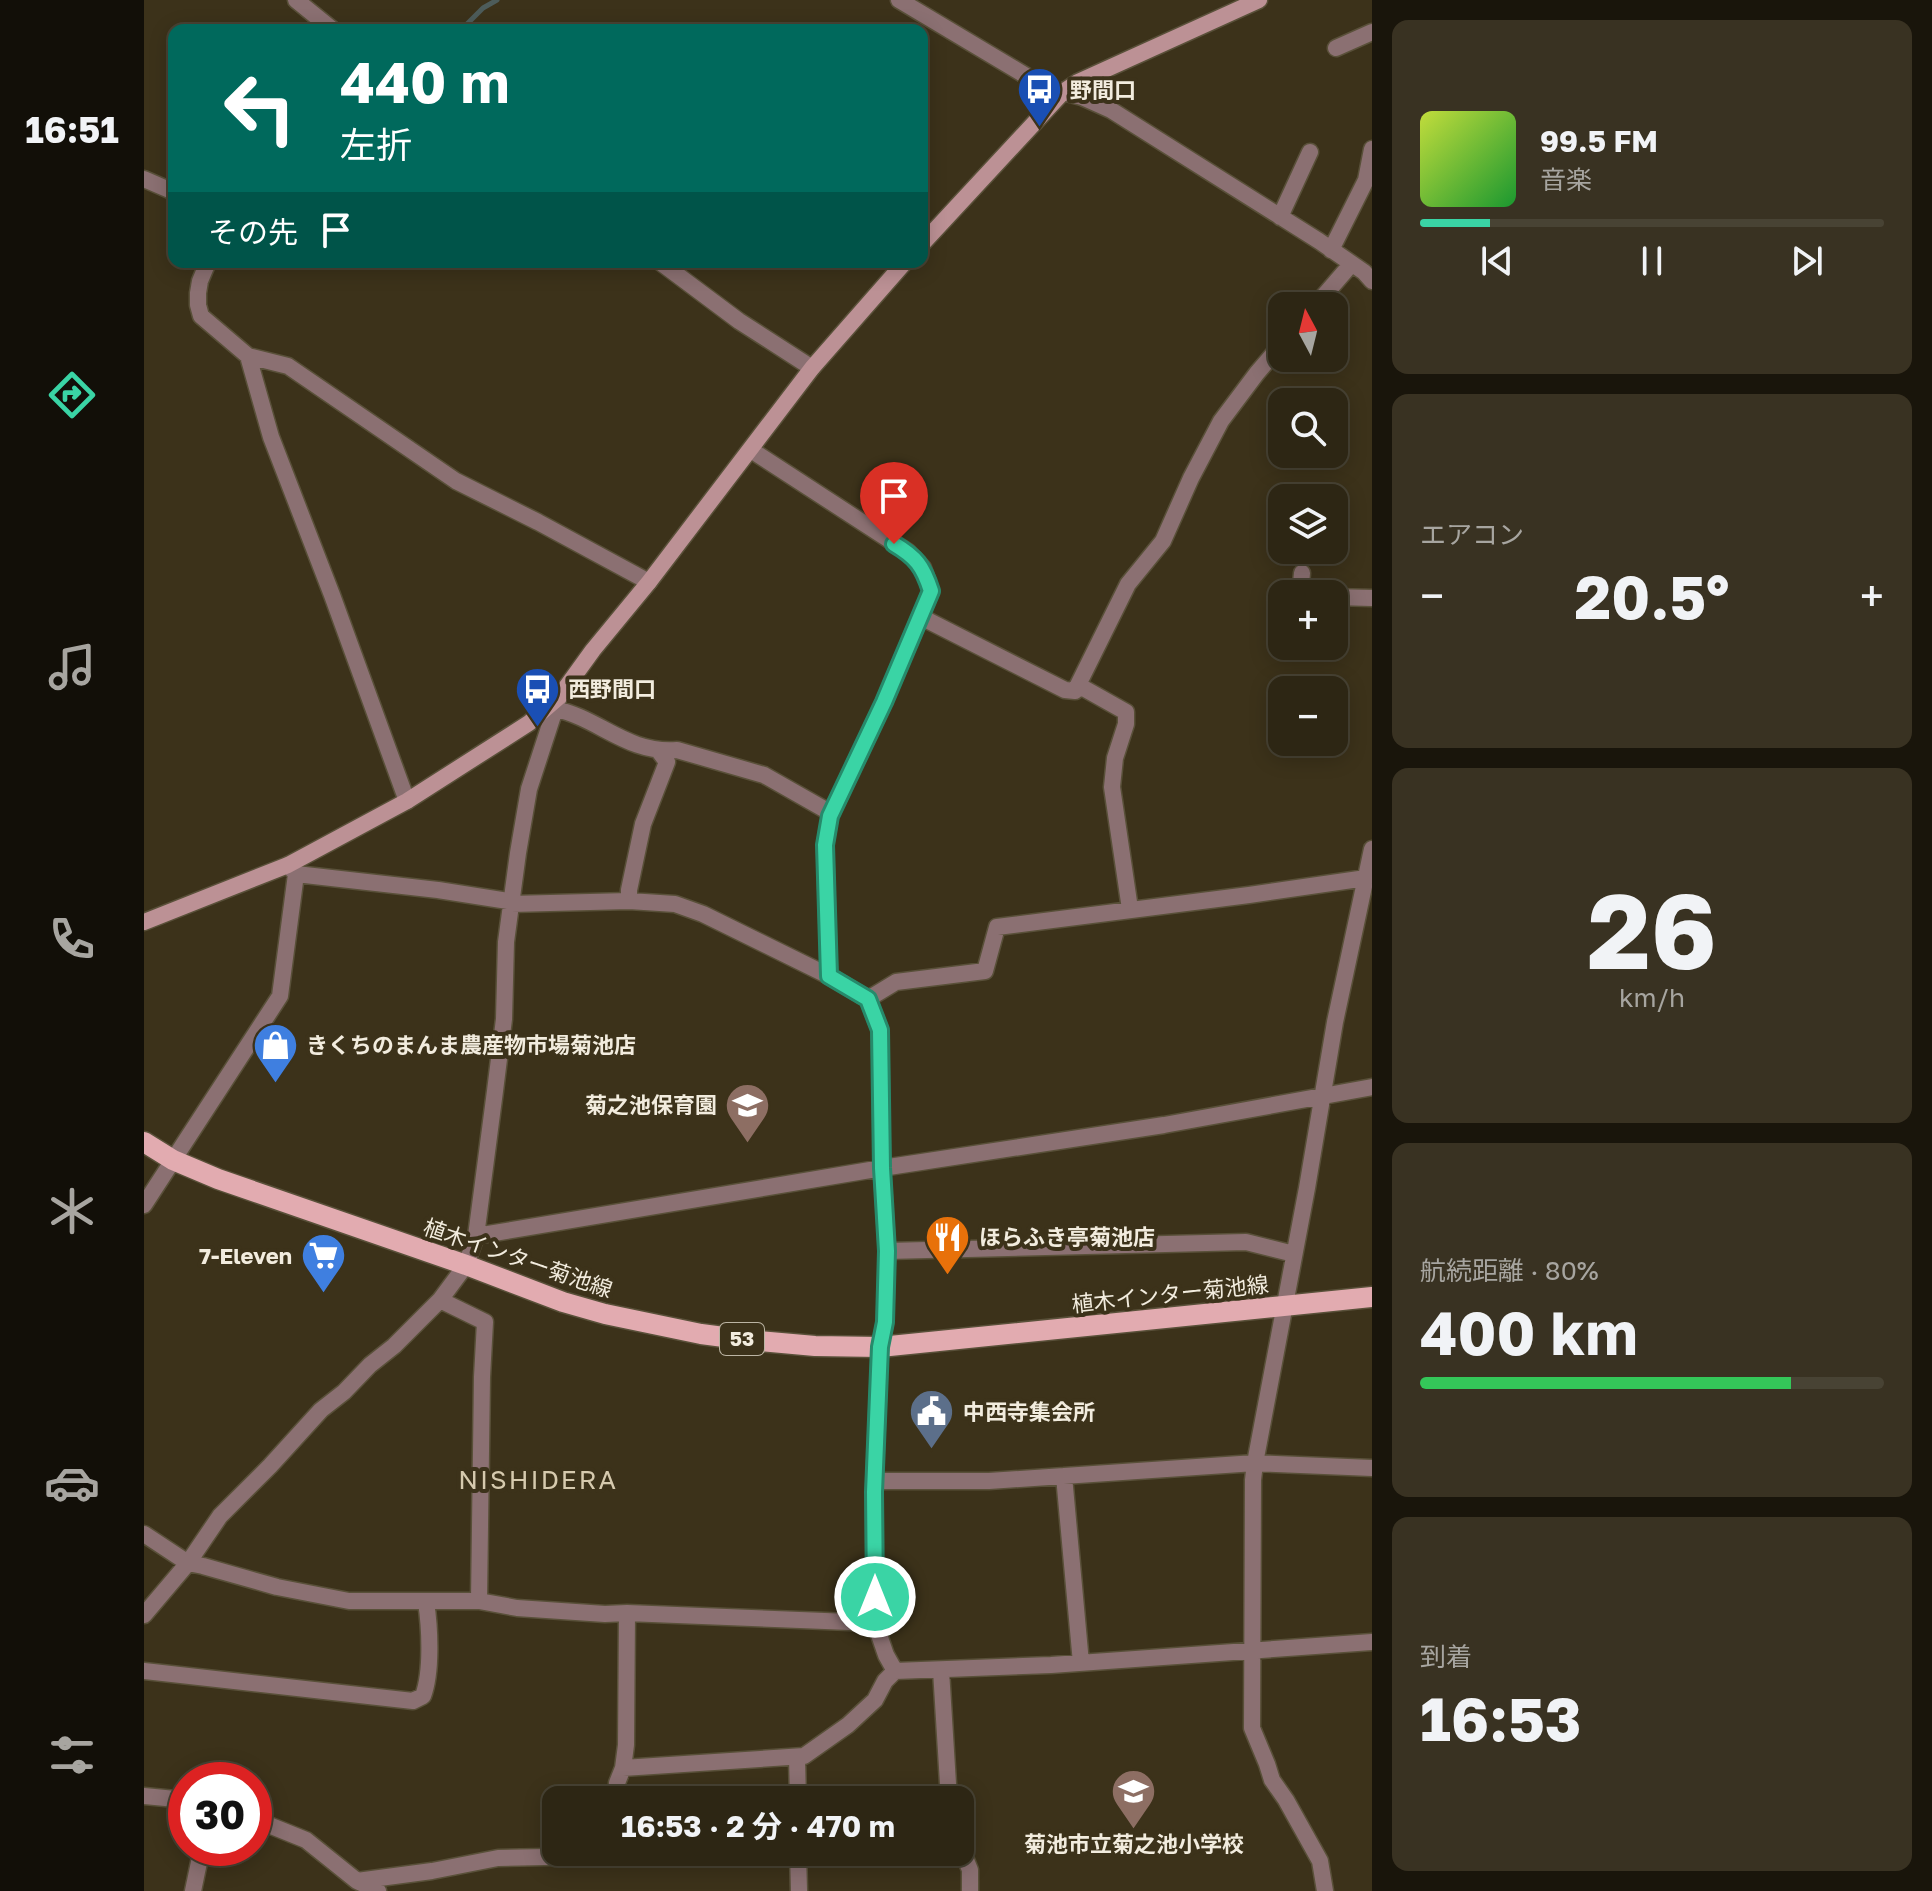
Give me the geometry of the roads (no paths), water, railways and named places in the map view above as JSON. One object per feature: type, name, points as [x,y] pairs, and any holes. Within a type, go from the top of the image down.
[{"type":"main road","name":"植木インター菊池線","points":[[144,1142],[173,1160],[218,1179],[563,1302],[701,1334],[815,1346],[880,1347],[1372,1297]]},
{"type":"street","points":[[296,0],[326,24]]},
{"type":"street","points":[[899,0],[1033,80],[1111,110],[1331,250],[1372,281]]},
{"type":"street","points":[[928,238],[1063,92],[1078,82],[1259,0]]},
{"type":"street","points":[[1336,48],[1372,32]]},
{"type":"street","points":[[1331,250],[1366,180],[1372,149]]},
{"type":"street","points":[[1280,217],[1310,152]]},
{"type":"street","points":[[144,179],[168,189]]},
{"type":"street","points":[[1327,292],[1350,263]]},
{"type":"street","points":[[205,268],[198,293],[201,316],[248,356],[288,366],[456,481],[649,582]]},
{"type":"street","points":[[668,268],[739,321],[812,368]]},
{"type":"street","points":[[144,1615],[188,1563],[220,1516],[321,1410],[394,1346],[440,1300],[466,1265],[476,1236],[504,1019],[506,942],[529,789],[557,703],[593,650],[649,582],[812,368],[900,268]]},
{"type":"street","points":[[248,356],[271,437],[407,801]]},
{"type":"street","points":[[921,617],[1065,690],[1075,691],[1128,584],[1163,541],[1221,421],[1268,360]]},
{"type":"street","points":[[751,450],[908,552],[923,568],[931,591],[884,702],[831,813],[825,845],[829,976]]},
{"type":"street","points":[[1301,580],[1302,573]]},
{"type":"street","points":[[1348,597],[1372,598]]},
{"type":"street","points":[[1078,685],[1126,712],[1112,787],[1130,909]]},
{"type":"street","points":[[144,922],[292,870],[407,801],[557,703]]},
{"type":"street","points":[[557,703],[617,738],[658,750],[677,750],[764,775],[831,813]]},
{"type":"street","points":[[629,901],[643,824],[667,762],[658,750]]},
{"type":"street","points":[[1325,1891],[1320,1861],[1272,1780],[1252,1728],[1253,1480],[1335,1022],[1372,849]]},
{"type":"street","points":[[292,870],[438,890],[511,904],[629,901],[675,904],[703,914],[829,976],[868,999],[880,1030],[887,1251],[875,1481],[875,1623],[895,1671]]},
{"type":"street","points":[[144,1205],[280,996],[292,870]]},
{"type":"street","points":[[868,999],[896,982],[985,971],[997,927],[1366,878]]},
{"type":"street","points":[[476,1236],[882,1168],[1164,1125],[1372,1087]]},
{"type":"street","points":[[887,1251],[1246,1242],[1294,1254]]},
{"type":"street","points":[[440,1300],[485,1322],[479,1601]]},
{"type":"street","points":[[875,1481],[989,1481],[1255,1463],[1372,1468]]},
{"type":"street","points":[[1064,1476],[1081,1663]]},
{"type":"street","points":[[144,1534],[188,1563],[277,1587],[349,1601],[479,1601],[517,1608],[605,1614],[875,1623]]},
{"type":"street","points":[[144,1671],[413,1701],[423,1696],[427,1684],[429,1619],[426,1602]]},
{"type":"street","points":[[617,1786],[626,1745],[627,1613]]},
{"type":"street","points":[[623,1768],[804,1756],[848,1725],[875,1700],[885,1681],[895,1671],[1081,1663],[1372,1642]]},
{"type":"street","points":[[941,1670],[948,1786]]},
{"type":"street","points":[[797,1758],[798,1786]]},
{"type":"street","points":[[144,1796],[168,1798]]},
{"type":"street","points":[[272,1826],[306,1840],[355,1886],[378,1891]]},
{"type":"street","points":[[355,1886],[498,1858],[542,1856]]},
{"type":"street","points":[[193,1891],[198,1866]]},
{"type":"street","points":[[798,1866],[799,1891]]},
{"type":"street","points":[[968,1866],[970,1891]]},
{"type":"waterway","points":[[467,24],[483,8],[497,0]]},
{"type":"place","name":"野間口","points":[[1039,129]]},
{"type":"place","name":"西野間口","points":[[537,728]]},
{"type":"place","name":"きくちのまんま農産物市場菊池店","points":[[275,1084]]},
{"type":"place","name":"菊之池保育園","points":[[748,1144]]},
{"type":"place","name":"ほらふき亭菊池店","points":[[948,1276]]},
{"type":"place","name":"7-Eleven","points":[[323,1295]]},
{"type":"place","name":"中西寺集会所","points":[[932,1451]]},
{"type":"place","name":"菊池市立菊之池小学校","points":[[1134,1830]]},
{"type":"district","name":"NISHIDERA","points":[[538,1480]]}]
